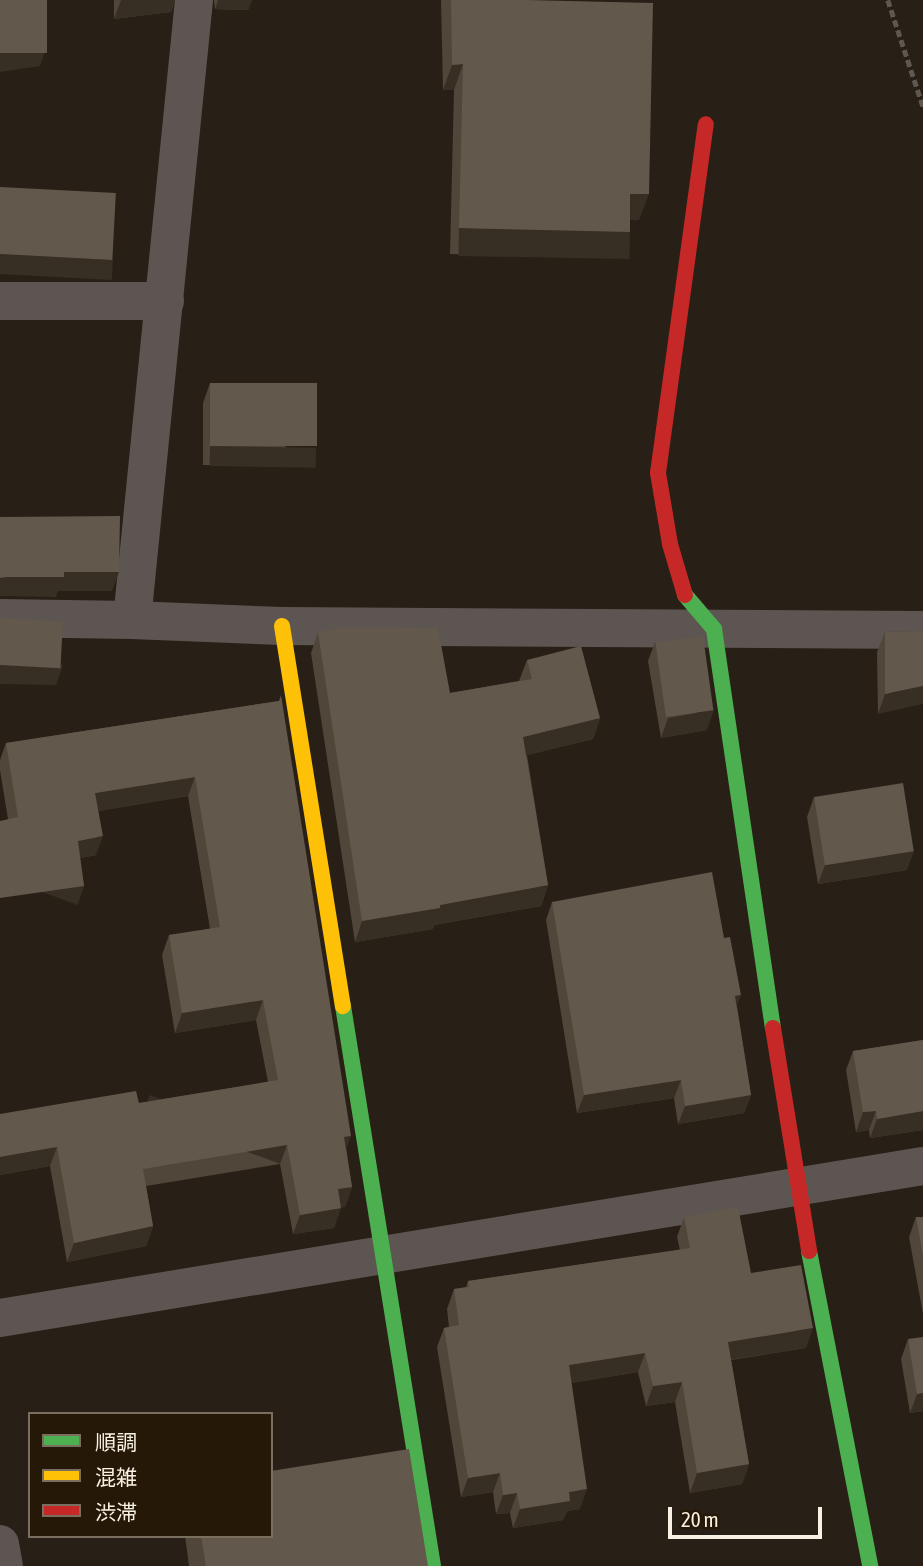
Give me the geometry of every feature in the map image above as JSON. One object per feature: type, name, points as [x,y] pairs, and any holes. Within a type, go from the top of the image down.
[{"type":"street","points":[[132,620],[194,0]]},
{"type":"street","points":[[706,124],[658,473],[670,544],[684,593],[714,629],[797,1188],[870,1566]]},
{"type":"street","points":[[0,301],[164,301]]},
{"type":"street","points":[[0,618],[282,626],[923,630]]},
{"type":"street","points":[[282,626],[433,1566]]},
{"type":"street","points":[[0,1318],[923,1166]]},
{"type":"street","points":[[0,1544],[4,1566]]},
{"type":"path","points":[[888,0],[923,106]]},
{"type":"building","points":[[0,0],[47,0],[47,53],[0,53]]},
{"type":"building","points":[[451,0],[653,3],[649,194],[630,194],[630,232],[459,228],[463,64],[452,65]]},
{"type":"building","points":[[0,187],[116,193],[112,260],[0,254]]},
{"type":"building","points":[[210,383],[317,383],[317,446],[210,446]]},
{"type":"building","points":[[120,516],[119,572],[64,572],[64,577],[0,578],[0,517]]},
{"type":"building","points":[[0,618],[63,621],[60,668],[0,665]]},
{"type":"building","points":[[343,627],[438,628],[450,693],[532,679],[527,660],[581,646],[600,718],[523,737],[548,885],[362,921],[318,632]]},
{"type":"building","points":[[923,631],[923,686],[885,694],[885,632]]},
{"type":"building","points":[[703,636],[713,710],[666,717],[655,643]]},
{"type":"building","points":[[281,695],[351,1136],[344,1137],[352,1187],[338,1189],[341,1208],[300,1215],[287,1145],[143,1169],[153,1226],[74,1243],[57,1147],[0,1157],[0,1114],[136,1091],[139,1103],[278,1080],[263,1000],[182,1013],[169,935],[220,927],[195,777],[95,793],[103,836],[78,841],[84,886],[0,898],[0,821],[18,817],[6,743],[279,701]]},
{"type":"building","points":[[903,783],[914,851],[825,865],[814,797]]},
{"type":"building","points":[[712,872],[724,938],[730,937],[741,995],[735,996],[751,1095],[685,1106],[681,1080],[584,1095],[552,902]]},
{"type":"building","points":[[923,1040],[923,1111],[877,1119],[876,1111],[863,1112],[853,1051]]},
{"type":"building","points":[[738,1207],[751,1273],[801,1265],[813,1328],[728,1342],[749,1464],[697,1473],[682,1382],[653,1386],[645,1353],[569,1365],[587,1489],[569,1492],[570,1501],[520,1509],[517,1493],[503,1495],[500,1473],[468,1478],[444,1328],[459,1325],[454,1289],[469,1287],[468,1281],[690,1248],[684,1217]]},
{"type":"building","points":[[916,1217],[923,1217],[923,1255]]},
{"type":"building","points":[[923,1337],[923,1393],[917,1394],[908,1339]]},
{"type":"building","points":[[409,1449],[428,1566],[206,1566],[201,1538],[273,1538],[273,1471]]},
{"type":"traffic: fast","points":[[685,595],[714,629],[773,1028]]},
{"type":"traffic: fast","points":[[343,1006],[433,1566]]},
{"type":"traffic: fast","points":[[809,1251],[870,1566]]},
{"type":"traffic: slow","points":[[282,626],[343,1006]]},
{"type":"traffic: jam","points":[[685,595],[670,544],[658,473],[706,124]]},
{"type":"traffic: jam","points":[[773,1028],[809,1251]]}]
